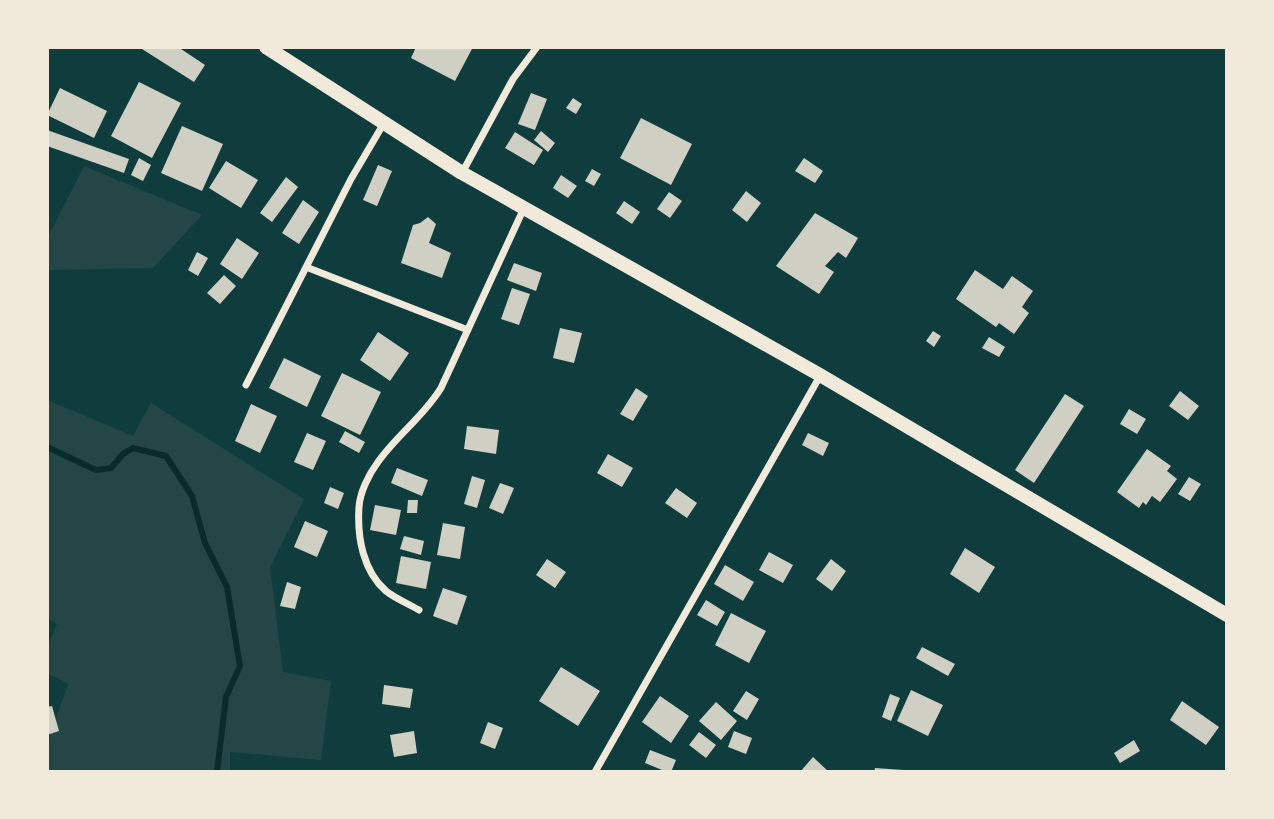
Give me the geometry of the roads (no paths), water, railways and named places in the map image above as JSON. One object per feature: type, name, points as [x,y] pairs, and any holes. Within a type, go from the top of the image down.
[{"type":"main road","points":[[266,47],[462,173],[820,375],[1227,615]]},
{"type":"street","points":[[462,173],[513,79],[537,47]]},
{"type":"street","points":[[246,385],[351,179],[384,122]]},
{"type":"street","points":[[419,610],[387,592],[372,575],[360,543],[359,505],[366,483],[377,464],[392,444],[431,405],[441,388],[525,208]]},
{"type":"street","points":[[306,267],[468,330]]},
{"type":"street","points":[[595,772],[820,375]]},
{"type":"waterway","points":[[47,447],[96,470],[111,468],[123,454],[133,448],[166,456],[192,496],[205,543],[227,587],[240,666],[226,697],[217,772]]}]
